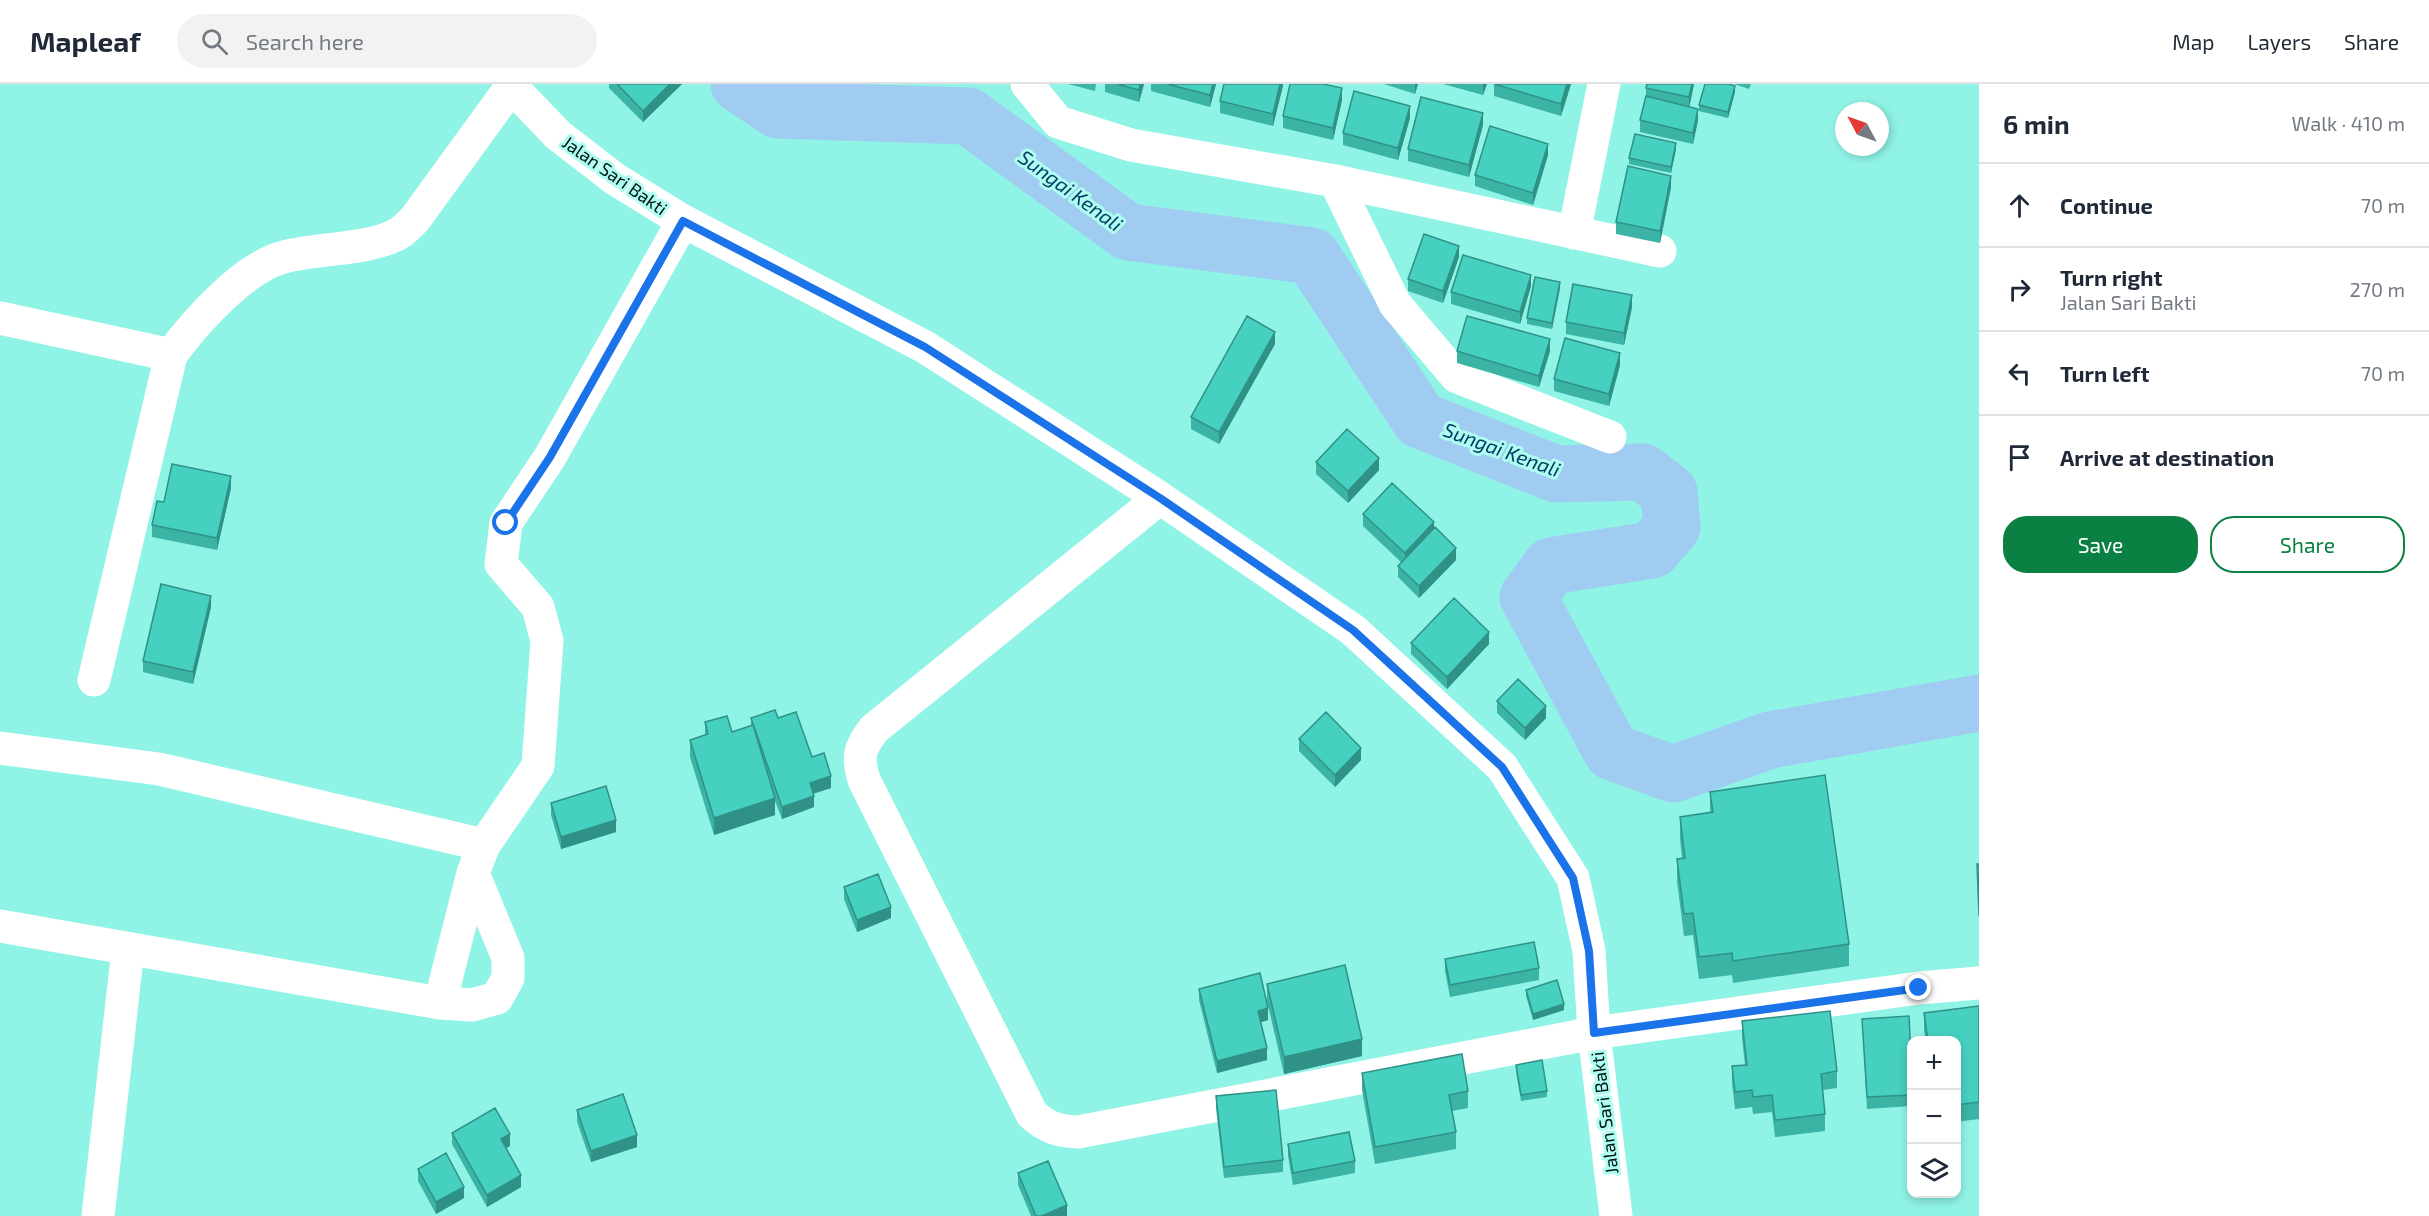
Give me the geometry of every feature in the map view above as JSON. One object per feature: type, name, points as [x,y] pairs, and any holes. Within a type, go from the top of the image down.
[{"type":"street","points":[[1027,84],[1058,122],[1131,145],[1335,181],[1660,251]]},
{"type":"street","points":[[1574,232],[1604,84]]},
{"type":"street","points":[[94,681],[171,355],[186,334],[256,269],[283,257],[384,240],[401,232],[415,219],[510,86]]},
{"type":"street","name":"Jalan Sari Bakti","points":[[510,86],[558,135],[615,179],[683,221],[925,347],[1160,498],[1353,630],[1502,767],[1573,878],[1589,951],[1594,1033],[1616,1216]]},
{"type":"street","points":[[1335,181],[1395,304],[1457,377],[1610,437]]},
{"type":"street","points":[[440,1004],[479,859],[538,766],[547,641],[538,607],[501,564],[506,523],[550,457],[683,221]]},
{"type":"street","points":[[0,318],[171,355]]},
{"type":"street","points":[[1160,498],[874,729],[862,745],[858,762],[864,780],[1032,1114],[1045,1126],[1060,1131],[1078,1132],[1594,1033],[1919,988],[1979,984]]},
{"type":"street","points":[[0,748],[159,769],[479,859]]},
{"type":"street","points":[[0,927],[440,1004],[472,1005],[497,998],[508,978],[508,958],[479,859]]},
{"type":"street","points":[[98,1216],[128,949]]},
{"type":"building","points":[[617,84],[670,84],[643,111]]},
{"type":"building","points":[[1117,84],[1140,84],[1139,90]]},
{"type":"building","points":[[1167,84],[1213,84],[1210,95]]},
{"type":"building","points":[[1224,84],[1280,84],[1273,114],[1220,101]]},
{"type":"building","points":[[1290,84],[1323,84],[1342,88],[1333,128],[1283,116]]},
{"type":"building","points":[[1494,84],[1567,84],[1561,104]]},
{"type":"building","points":[[1647,84],[1692,84],[1689,97],[1646,88]]},
{"type":"building","points":[[1705,84],[1735,86],[1728,112],[1699,105]]},
{"type":"building","points":[[1354,91],[1410,106],[1398,148],[1343,133]]},
{"type":"building","points":[[1646,96],[1698,109],[1693,133],[1640,120]]},
{"type":"building","points":[[1421,97],[1483,113],[1469,165],[1408,149]]},
{"type":"building","points":[[1490,126],[1548,144],[1533,193],[1475,175]]},
{"type":"building","points":[[1635,134],[1676,143],[1671,167],[1629,158]]},
{"type":"building","points":[[1628,166],[1671,176],[1660,231],[1616,222]]},
{"type":"building","points":[[1424,234],[1459,246],[1443,291],[1408,279]]},
{"type":"building","points":[[1463,255],[1531,275],[1520,312],[1451,292]]},
{"type":"building","points":[[1535,277],[1560,282],[1552,323],[1527,318]]},
{"type":"building","points":[[1573,284],[1632,295],[1624,333],[1566,322]]},
{"type":"building","points":[[1247,316],[1275,332],[1219,432],[1191,417]]},
{"type":"building","points":[[1467,316],[1550,339],[1539,376],[1457,351]]},
{"type":"building","points":[[1565,338],[1620,353],[1609,394],[1554,379]]},
{"type":"building","points":[[1347,429],[1379,458],[1348,491],[1316,462]]},
{"type":"building","points":[[172,464],[231,476],[217,538],[152,525],[157,501],[164,502]]},
{"type":"building","points":[[1392,483],[1434,522],[1405,553],[1363,514]]},
{"type":"building","points":[[1435,527],[1456,548],[1419,586],[1398,566]]},
{"type":"building","points":[[161,584],[211,596],[193,672],[143,661]]},
{"type":"building","points":[[1454,598],[1489,632],[1447,677],[1411,643]]},
{"type":"building","points":[[1518,679],[1546,706],[1525,728],[1497,701]]},
{"type":"building","points":[[775,710],[778,718],[796,712],[812,757],[824,753],[831,776],[810,783],[814,796],[782,807],[751,718]]},
{"type":"building","points":[[1326,712],[1361,748],[1335,775],[1299,739]]},
{"type":"building","points":[[727,716],[732,732],[753,725],[775,798],[714,818],[690,740],[708,734],[705,722]]},
{"type":"building","points":[[1825,775],[1849,944],[1733,961],[1732,953],[1699,957],[1693,913],[1684,914],[1677,859],[1685,858],[1680,817],[1713,812],[1710,792]]},
{"type":"building","points":[[606,786],[616,820],[561,837],[551,803]]},
{"type":"building","points":[[1977,864],[1979,864],[1979,916]]},
{"type":"building","points":[[878,874],[891,907],[857,920],[844,887]]},
{"type":"building","points":[[1534,942],[1539,968],[1450,985],[1445,959]]},
{"type":"building","points":[[1345,965],[1362,1039],[1284,1057],[1267,984]]},
{"type":"building","points":[[1260,973],[1268,1008],[1258,1011],[1267,1048],[1217,1061],[1199,989]]},
{"type":"building","points":[[1557,980],[1564,1004],[1533,1014],[1526,990]]},
{"type":"building","points":[[1979,1006],[1979,1102],[1961,1104],[1961,1036],[1927,1036],[1924,1013]]},
{"type":"building","points":[[1830,1011],[1837,1071],[1821,1074],[1825,1114],[1775,1120],[1772,1095],[1753,1097],[1752,1090],[1735,1092],[1732,1066],[1747,1065],[1742,1021]]},
{"type":"building","points":[[1909,1016],[1907,1095],[1867,1097],[1862,1019]]},
{"type":"building","points":[[1462,1054],[1468,1091],[1449,1095],[1456,1132],[1375,1147],[1362,1073]]},
{"type":"building","points":[[1542,1060],[1547,1091],[1521,1095],[1516,1065]]},
{"type":"building","points":[[1276,1090],[1283,1160],[1224,1167],[1216,1096]]},
{"type":"building","points":[[623,1094],[637,1135],[591,1151],[577,1110]]},
{"type":"building","points":[[495,1108],[510,1134],[501,1139],[521,1175],[487,1195],[452,1133]]},
{"type":"building","points":[[1349,1132],[1355,1161],[1293,1173],[1288,1144]]},
{"type":"building","points":[[446,1153],[464,1187],[436,1202],[418,1169]]},
{"type":"building","points":[[1048,1161],[1067,1205],[1042,1216],[1036,1216],[1018,1173]]},
{"type":"waterway","name":"Sungai Kenali","points":[[739,84],[778,110],[968,116],[1128,232],[1312,256],[1420,420],[1556,474],[1643,472],[1669,492],[1672,527],[1652,550],[1551,566],[1528,597],[1612,752],[1673,774],[1770,740],[1979,703]]},
{"type":"route","points":[[506,523],[550,457],[683,221],[925,347],[1160,498],[1353,630],[1502,767],[1573,878],[1589,951],[1594,1033],[1919,988]]}]
